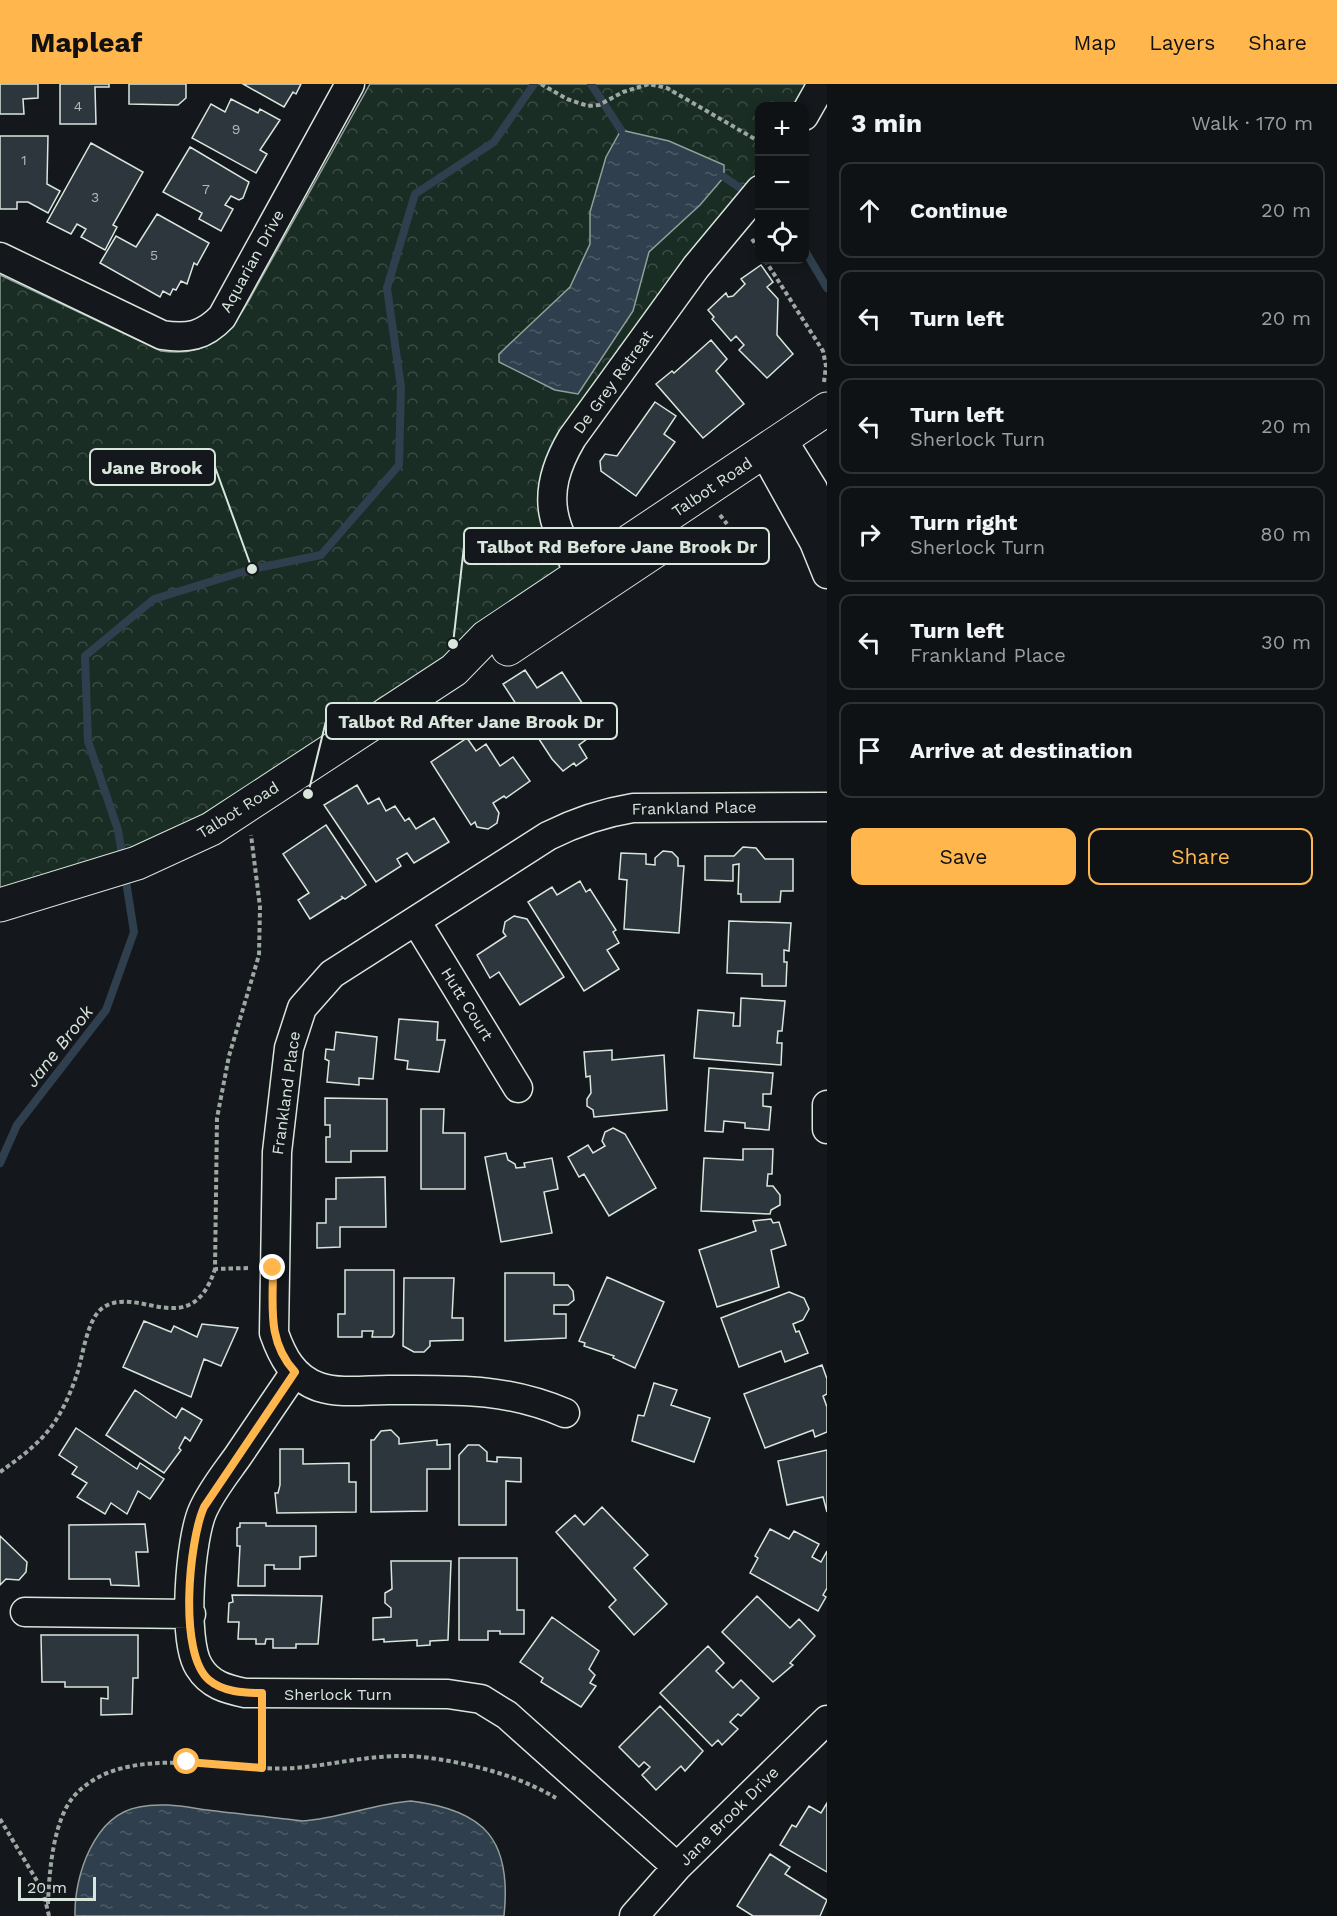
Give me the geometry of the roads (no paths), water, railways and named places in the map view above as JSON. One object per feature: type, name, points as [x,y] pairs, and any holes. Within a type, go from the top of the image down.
[{"type":"main road","name":"Talbot Road","points":[[779,454],[826,399]]},
{"type":"main road","name":"Talbot Road","points":[[0,905],[122,868],[168,851],[243,809],[454,670],[493,659],[587,584],[779,454],[827,431]]},
{"type":"street","name":"Aquarian Drive","points":[[0,257],[162,335],[180,338],[195,336],[210,329],[222,317],[350,84]]},
{"type":"street","points":[[809,107],[822,84]]},
{"type":"street","name":"De Grey Retreat","points":[[587,584],[556,529],[551,504],[553,479],[559,460],[572,438],[696,267],[753,199]]},
{"type":"street","points":[[779,454],[813,489],[827,526]]},
{"type":"street","points":[[779,454],[827,574]]},
{"type":"street","name":"Frankland Place","points":[[565,1413],[520,1397],[479,1390],[341,1390],[318,1387],[295,1372],[282,1358],[274,1332],[273,1268],[277,1152],[289,1048],[298,1017],[315,989],[332,974],[548,836],[577,822],[603,813],[662,807],[827,807]]},
{"type":"street","name":"Hutt Court","points":[[416,921],[518,1088]]},
{"type":"street","name":"Sherlock Turn","points":[[295,1372],[213,1491],[197,1523],[192,1559],[190,1643],[198,1666],[209,1680],[226,1689],[262,1693],[448,1694],[481,1699],[507,1715],[677,1867]]},
{"type":"street","points":[[25,1612],[191,1614]]},
{"type":"street","name":"Jane Brook Drive","points":[[634,1916],[677,1867],[827,1720]]},
{"type":"water","points":[[621,130],[669,141],[724,165],[724,177],[700,205],[649,252],[633,311],[578,394],[555,390],[499,362],[499,354],[570,287],[590,244],[590,212],[606,157]]},
{"type":"water","points":[[411,1801],[437,1805],[458,1812],[475,1821],[488,1833],[498,1849],[503,1867],[504,1916],[75,1916],[78,1883],[90,1849],[99,1834],[123,1812],[139,1807],[165,1805],[303,1821]]},
{"type":"waterway","name":"Jane Brook","points":[[123,860],[118,830],[88,741],[85,656],[154,599],[252,569],[321,555],[399,465],[401,387],[387,288],[415,194],[494,142],[534,84]]},
{"type":"waterway","points":[[591,84],[621,130]]},
{"type":"waterway","points":[[724,177],[749,194]]},
{"type":"waterway","points":[[809,257],[827,288]]},
{"type":"waterway","name":"Jane Brook","points":[[0,1163],[17,1125],[106,1010],[134,932],[125,875]]},
{"type":"place","name":"Jane Brook","points":[[252,569]]},
{"type":"place","name":"Talbot Rd Before Jane Brook Dr","points":[[453,644]]},
{"type":"place","name":"Talbot Rd After Jane Brook Dr","points":[[308,794]]}]
